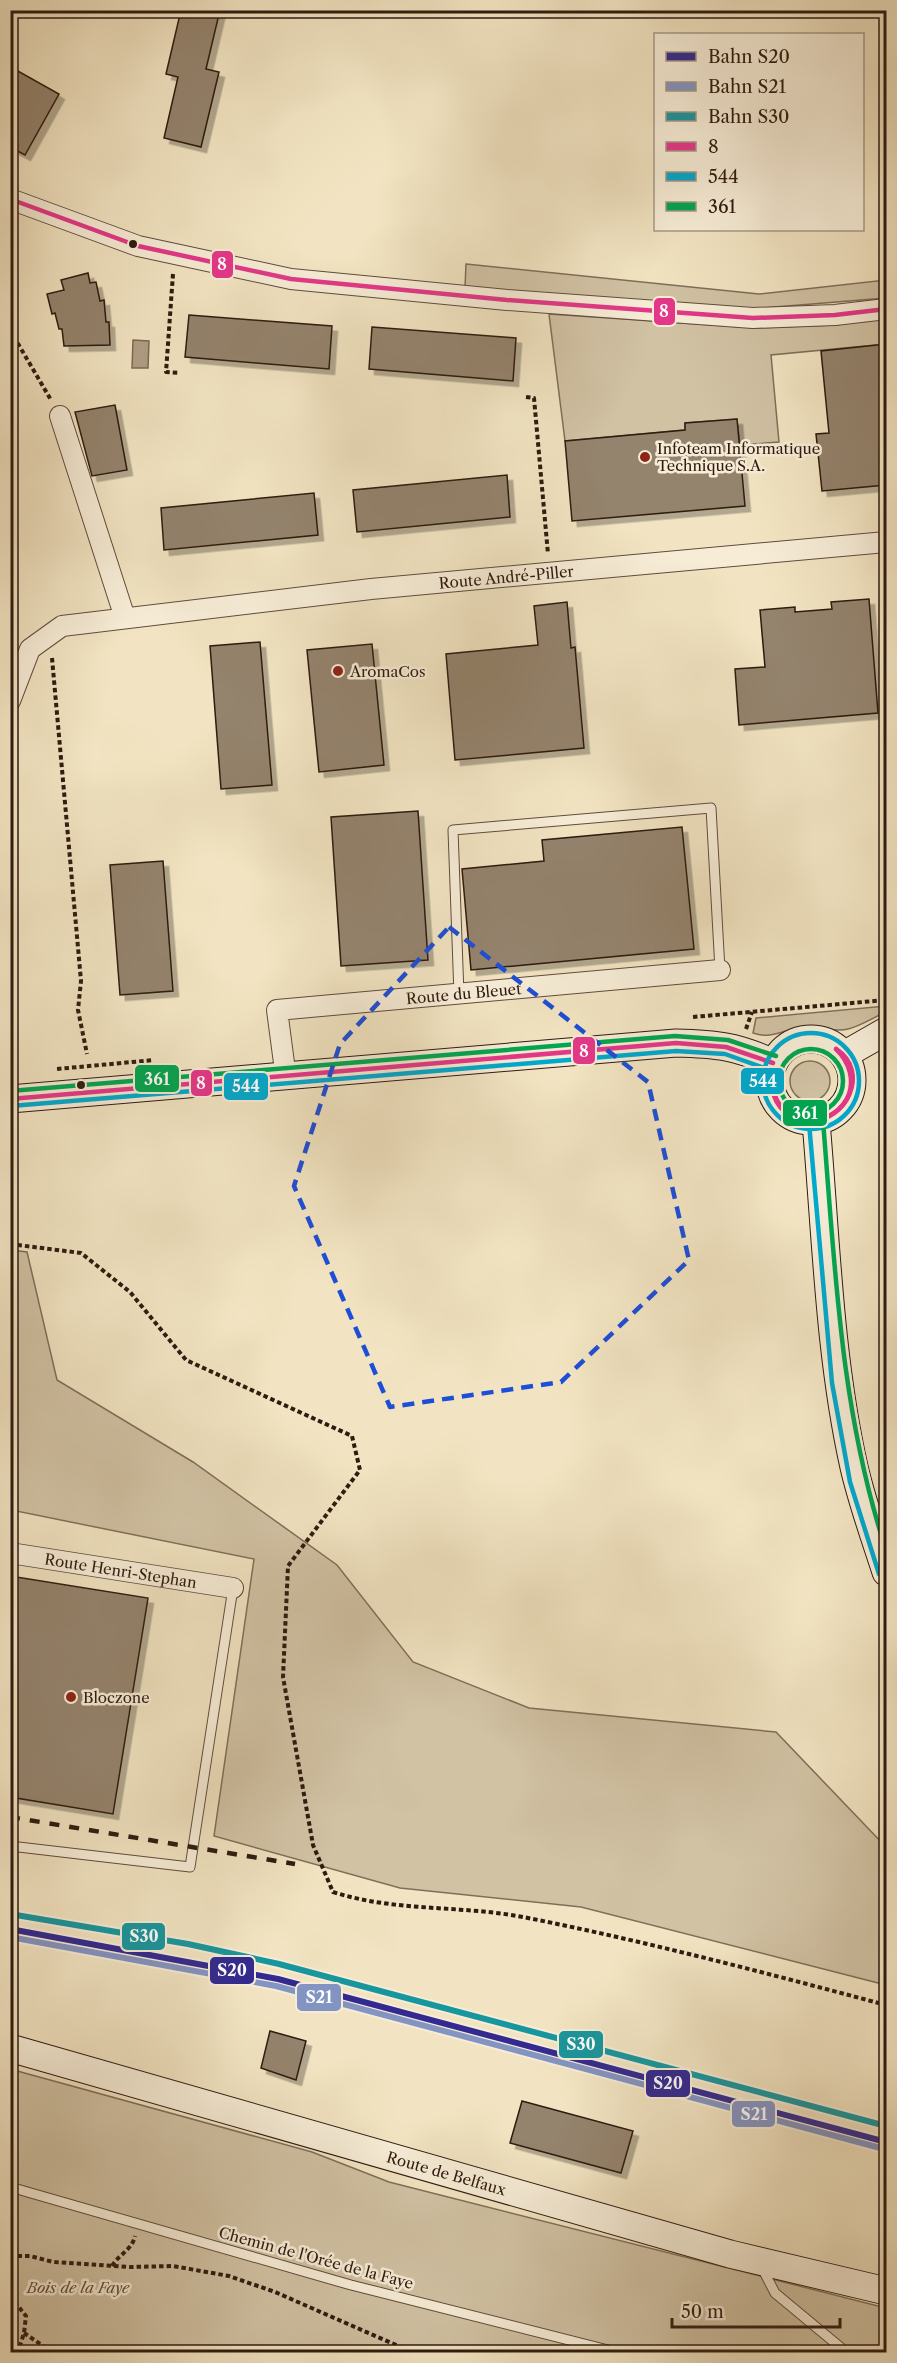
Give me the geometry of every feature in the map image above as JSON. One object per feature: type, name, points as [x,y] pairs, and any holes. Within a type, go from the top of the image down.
[{"type":"main road","points":[[844,1055],[886,1031]]},
{"type":"main road","points":[[806,1039],[820,1040],[833,1045],[844,1055],[851,1067],[853,1081],[850,1095],[843,1107],[832,1117],[816,1122],[803,1121],[789,1116],[778,1106],[770,1085],[773,1063],[787,1047],[806,1039]]},
{"type":"main road","points":[[10,1099],[676,1043],[720,1044],[752,1053],[773,1063]]},
{"type":"main road","points":[[816,1122],[843,1395],[854,1468],[886,1572]]},
{"type":"main road","name":"Route de Belfaux","points":[[10,2048],[414,2165],[759,2261],[886,2291]]},
{"type":"street","points":[[10,199],[138,246],[291,279],[507,300],[753,318],[835,315],[886,309]]},
{"type":"street","points":[[60,416],[125,618]]},
{"type":"street","name":"Route André-Piller","points":[[10,701],[30,649],[62,626],[371,589],[886,542]]},
{"type":"street","name":"Route du Bleuet","points":[[286,1077],[277,1010],[720,970]]},
{"type":"street","name":"Route Henri-Stephan","points":[[10,1552],[233,1588]]},
{"type":"lane","points":[[459,994],[453,830],[711,808],[720,970]]},
{"type":"lane","points":[[10,1846],[190,1867],[233,1588]]},
{"type":"lane","name":"Chemin de l'Orée de la Faye","points":[[10,2187],[351,2285],[616,2352]]},
{"type":"lane","points":[[759,2261],[775,2293],[846,2352]]},
{"type":"path","points":[[173,266],[166,372],[179,372]]},
{"type":"path","points":[[10,330],[60,416]]},
{"type":"path","points":[[526,397],[534,398],[549,561]]},
{"type":"path","points":[[51,656],[81,981],[78,1011],[87,1054]]},
{"type":"path","points":[[80,1066],[129,1061]]},
{"type":"path","points":[[10,1244],[81,1253],[130,1292],[186,1360],[351,1436],[360,1470],[288,1566],[283,1677],[313,1845],[333,1892],[363,1902],[520,1917],[754,1970],[886,2005]]},
{"type":"path","points":[[112,2265],[116,2258],[133,2245]]},
{"type":"path","points":[[10,2256],[30,2256],[53,2262],[172,2266],[229,2276],[275,2292],[412,2352]]},
{"type":"path","points":[[10,2296],[26,2316],[24,2334],[18,2352]]},
{"type":"path","points":[[24,2334],[52,2352]]},
{"type":"path","points":[[41,2352],[42,2345]]},
{"type":"highlighted area","points":[[449,927],[648,1082],[689,1260],[561,1382],[390,1407],[294,1186],[340,1044]]},
{"type":"green space","points":[[466,264],[759,294],[886,280],[886,298],[761,308],[706,307],[465,287]]},
{"type":"green space","points":[[549,314],[756,328],[835,325],[886,318],[886,344],[771,355],[779,442],[740,445],[737,419],[685,423],[685,430],[565,441]]},
{"type":"green space","points":[[886,1006],[886,1012],[848,1029],[808,1027],[772,1035],[753,1033],[756,1018]]},
{"type":"green space","points":[[810,1061],[818,1062],[824,1067],[829,1073],[829,1089],[824,1095],[818,1100],[810,1101],[802,1100],[796,1095],[791,1089],[790,1081],[791,1073],[796,1067],[802,1062]]},
{"type":"green space","points":[[11,1250],[27,1252],[57,1380],[193,1462],[337,1565],[413,1662],[529,1708],[776,1732],[886,1847],[886,1985],[581,1907],[400,1888],[214,1836],[254,1559],[11,1510]]},
{"type":"green space","name":"Bois de la Faye","points":[[10,2069],[312,2152],[389,2182],[886,2308],[886,2352],[11,2352]]},
{"type":"shaded area","points":[[133,340],[149,341],[148,368],[132,368]]},
{"type":"building","points":[[181,10],[220,10],[206,69],[219,72],[201,147],[164,138],[178,77],[166,74]]},
{"type":"building","points":[[16,70],[59,94],[25,155],[10,147],[10,81]]},
{"type":"building","points":[[88,273],[90,283],[96,282],[100,301],[104,300],[106,322],[109,322],[110,345],[64,346],[62,329],[59,329],[55,313],[52,314],[47,294],[64,290],[61,280]]},
{"type":"building","points":[[189,315],[332,326],[329,369],[185,357]]},
{"type":"building","points":[[372,327],[516,338],[513,381],[369,369]]},
{"type":"building","points":[[886,344],[886,485],[822,491],[816,434],[829,433],[821,351]]},
{"type":"building","points":[[115,405],[127,470],[92,476],[75,412]]},
{"type":"building","points":[[737,419],[745,506],[572,521],[565,441],[685,430],[685,423]]},
{"type":"building","points":[[507,475],[510,517],[357,532],[353,490]]},
{"type":"building","points":[[314,493],[318,535],[164,550],[161,508]]},
{"type":"building","points":[[869,599],[878,713],[739,725],[735,669],[765,667],[760,610],[795,607],[795,612],[832,609],[831,602]]},
{"type":"building","points":[[567,602],[571,648],[575,647],[584,748],[455,760],[446,654],[538,645],[534,606]]},
{"type":"building","points":[[260,642],[272,785],[221,789],[210,646]]},
{"type":"building","points":[[372,644],[384,765],[319,772],[307,650]]},
{"type":"building","points":[[418,811],[428,960],[341,966],[331,817]]},
{"type":"building","points":[[682,827],[694,949],[471,970],[462,869],[544,861],[542,840]]},
{"type":"building","points":[[163,861],[173,991],[120,995],[110,865]]},
{"type":"building","name":"Bloczone","points":[[10,1576],[148,1598],[113,1814],[10,1797]]},
{"type":"building","points":[[270,2031],[306,2041],[296,2080],[261,2068]]},
{"type":"building","points":[[522,2101],[633,2131],[621,2173],[510,2143]]},
{"type":"railway","points":[[10,1817],[295,1864]]},
{"type":"rail line","name":"S30","points":[[10,1914],[188,1944],[279,1964],[886,2126]]},
{"type":"rail line","name":"S20","points":[[10,1929],[278,1979],[886,2142]]},
{"type":"rail line","name":"S21","points":[[10,1937],[276,1986],[884,2149]]},
{"type":"transit line","name":"8","points":[[10,199],[138,246],[291,279],[507,300],[753,318],[835,315],[886,309]]},
{"type":"transit line","name":"544","points":[[802,1033],[820,1033],[838,1041],[851,1054],[859,1072],[859,1081],[856,1100],[838,1121],[820,1129],[802,1129],[784,1121],[771,1108],[763,1090],[763,1072],[771,1054],[784,1041],[802,1033]]},
{"type":"transit line","name":"361","points":[[10,1091],[675,1036],[728,1040],[776,1056]]},
{"type":"transit line","name":"8","points":[[10,1099],[676,1043],[726,1047],[773,1063]]},
{"type":"transit line","name":"361","points":[[805,1049],[817,1049],[834,1058],[841,1069],[843,1081],[841,1093],[834,1104],[817,1113],[805,1113],[793,1108],[784,1099],[779,1087],[779,1075],[784,1063],[793,1054],[805,1049]]},
{"type":"transit line","name":"8","points":[[809,1121],[822,1119],[834,1113],[850,1094],[853,1082],[852,1070],[846,1059],[836,1049]]},
{"type":"transit line","name":"8","points":[[809,1121],[835,1113],[849,1095],[850,1072],[845,1060],[836,1049]]},
{"type":"transit line","name":"544","points":[[11,1106],[676,1051],[725,1054],[770,1070]]},
{"type":"transit line","name":"8","points":[[771,1082],[783,1109],[799,1119]]},
{"type":"transit line","name":"8","points":[[771,1082],[779,1105],[787,1114],[799,1119]]},
{"type":"transit line","name":"361","points":[[823,1121],[836,1284],[849,1391],[858,1444],[886,1550]]},
{"type":"transit line","name":"544","points":[[809,1123],[832,1383],[850,1482],[879,1574]]},
{"type":"place","name":"Infoteam Informatique Technique S.A.","points":[[645,457]]},
{"type":"place","name":"AromaCos","points":[[338,671]]},
{"type":"place","name":"Bloczone","points":[[71,1697]]}]
